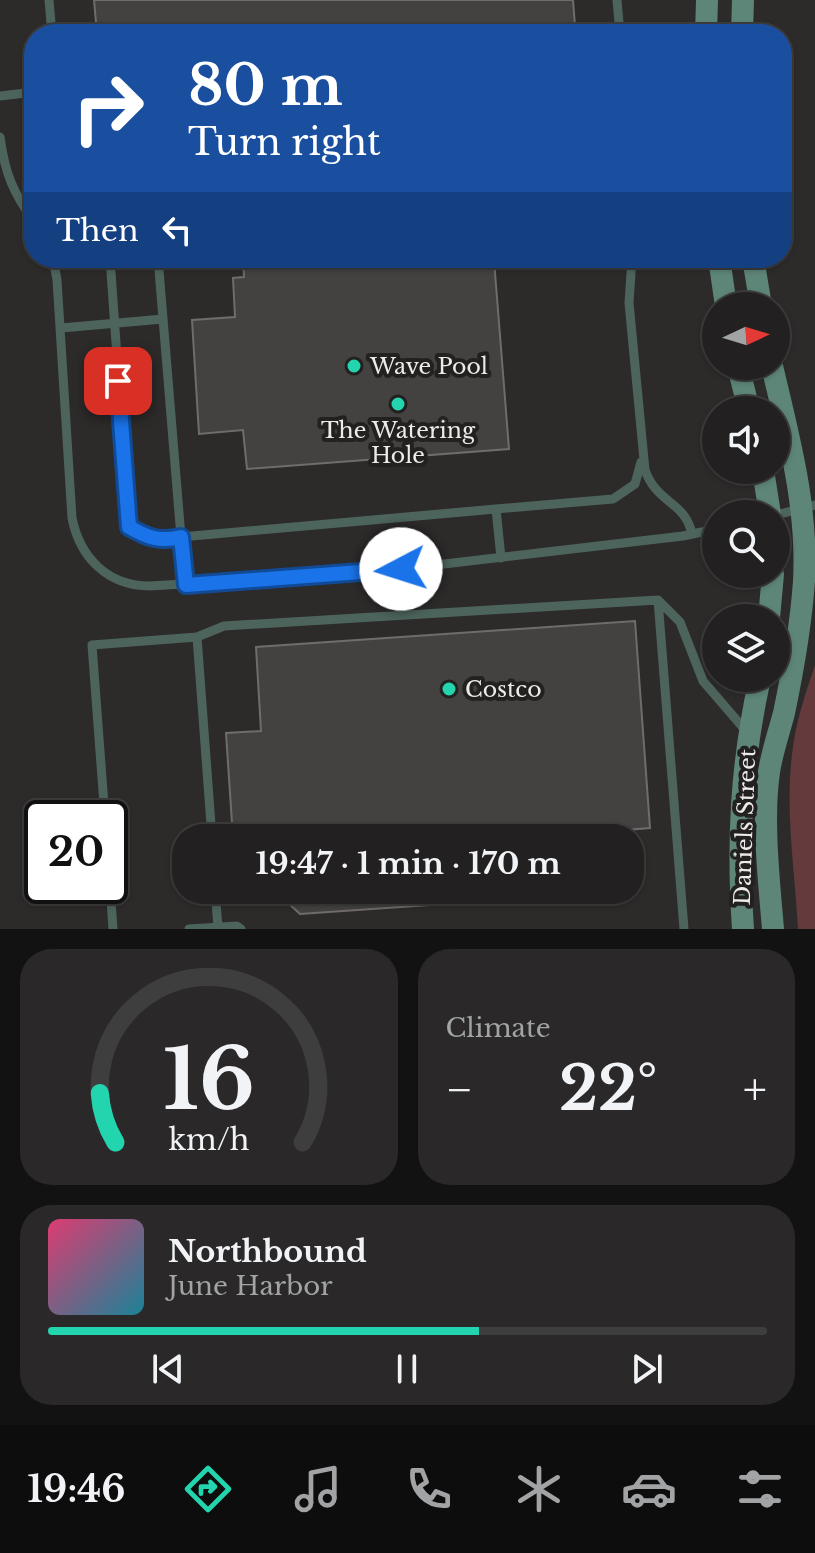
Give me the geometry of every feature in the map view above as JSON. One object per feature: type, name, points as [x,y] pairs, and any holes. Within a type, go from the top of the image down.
[{"type":"main road","points":[[706,24],[707,0]]},
{"type":"main road","points":[[742,24],[743,0]]},
{"type":"main road","points":[[720,268],[724,292]]},
{"type":"main road","points":[[755,268],[759,292]]},
{"type":"main road","name":"Daniels Street","points":[[773,929],[767,858],[769,772],[797,640],[809,507],[799,481],[775,380]]},
{"type":"main road","name":"Daniels Street","points":[[743,929],[740,823],[748,732],[757,692]]},
{"type":"lane","points":[[49,0],[51,24]]},
{"type":"lane","points":[[617,0],[619,24]]},
{"type":"lane","points":[[0,96],[24,93]]},
{"type":"lane","points":[[0,137],[11,187],[24,207]]},
{"type":"lane","points":[[55,268],[72,518],[78,541],[86,555],[103,572],[126,583],[138,586],[186,585],[376,572],[702,532]]},
{"type":"lane","points":[[111,268],[129,527],[146,537],[164,541],[613,499],[635,484],[643,455]]},
{"type":"lane","points":[[159,268],[186,585]]},
{"type":"lane","points":[[631,268],[629,303],[645,470],[654,489],[686,515],[692,534]]},
{"type":"lane","points":[[61,328],[163,319]]},
{"type":"lane","points":[[496,509],[501,558]]},
{"type":"lane","points":[[658,600],[684,929]]},
{"type":"lane","points":[[104,800],[92,645],[197,637],[224,626],[658,600],[680,622],[703,681],[748,732]]},
{"type":"lane","points":[[197,637],[211,824]]},
{"type":"lane","points":[[111,904],[113,929]]},
{"type":"lane","points":[[216,904],[218,927]]},
{"type":"lane","points":[[189,929],[237,926],[241,929]]},
{"type":"shaded area","points":[[815,665],[815,929],[798,929],[790,777],[793,743]]},
{"type":"building","points":[[94,0],[573,0],[575,24],[96,24]]},
{"type":"building","points":[[244,268],[495,268],[509,449],[247,469],[243,430],[199,434],[192,320],[235,317],[233,278],[244,277]]},
{"type":"building","name":"Costco","points":[[635,621],[650,828],[644,828],[644,824],[232,824],[226,733],[261,731],[256,647]]},
{"type":"building","points":[[289,904],[445,904],[300,914]]},
{"type":"place","name":"Wave Pool","points":[[354,366]]},
{"type":"place","name":"The Watering Hole","points":[[398,404]]},
{"type":"place","name":"Costco","points":[[449,689]]},
{"type":"route","points":[[118,381],[129,527],[146,537],[164,541],[181,537],[186,585],[401,569]]}]
